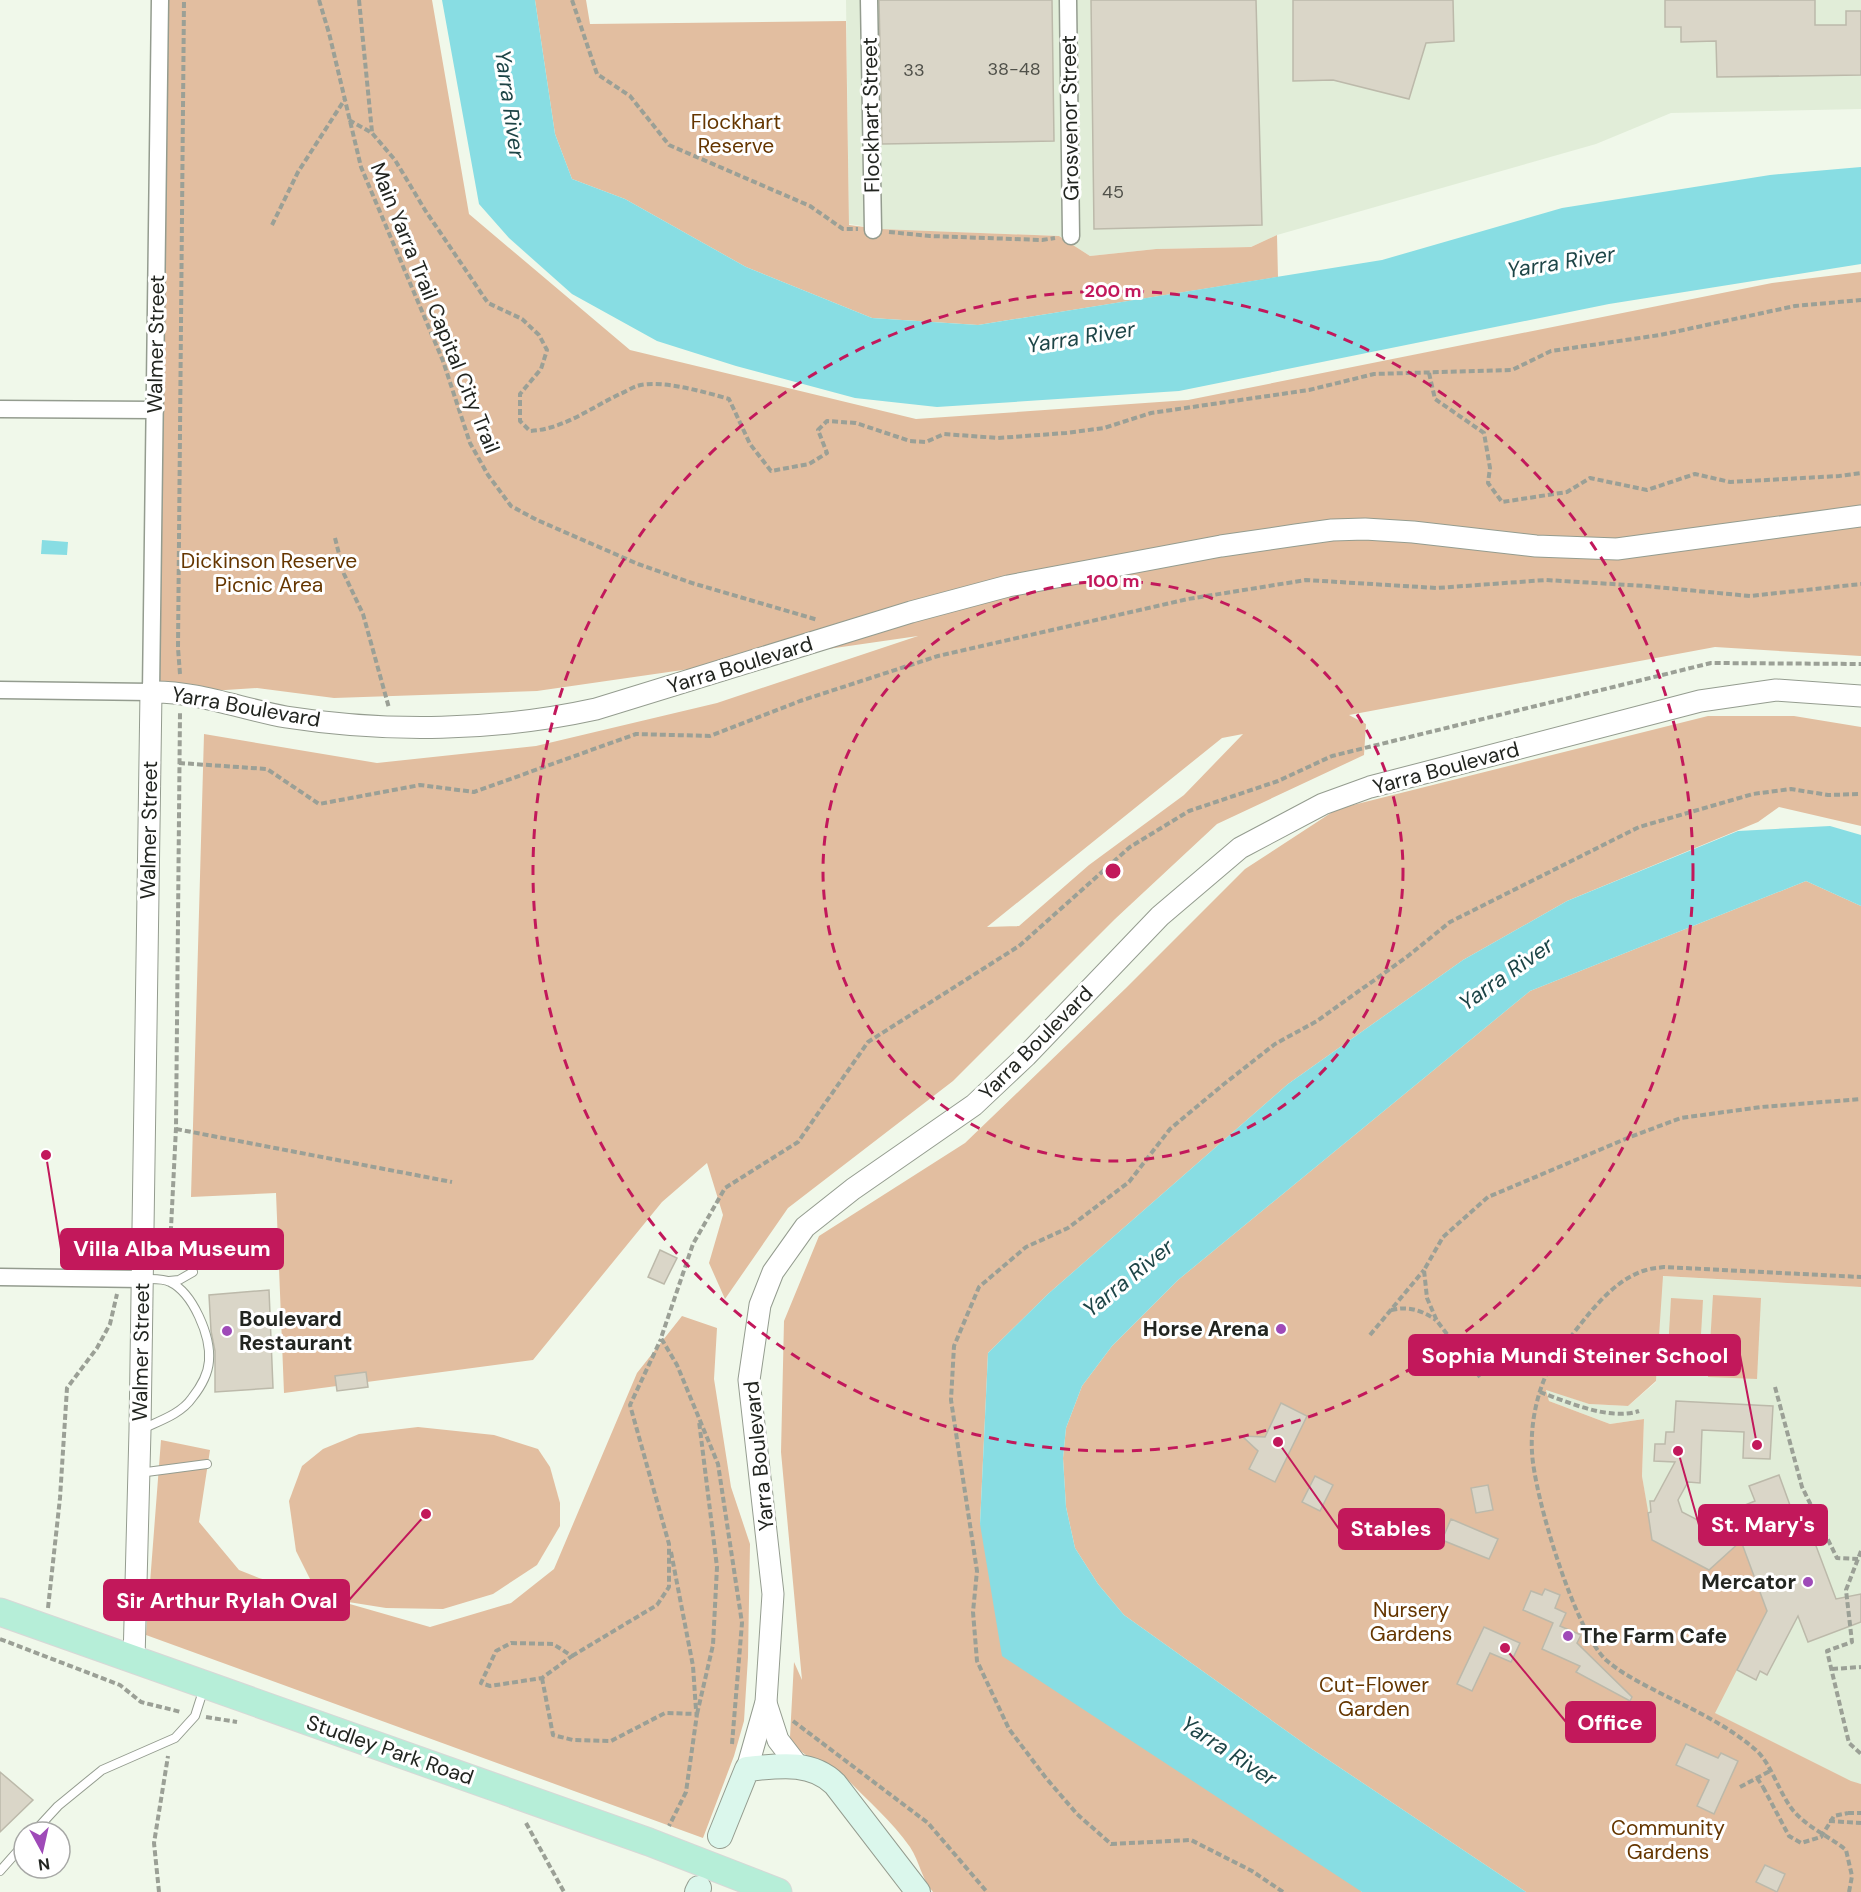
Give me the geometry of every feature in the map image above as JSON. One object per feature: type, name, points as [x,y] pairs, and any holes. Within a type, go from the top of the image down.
[{"type":"main road","name":"Studley Park Road","points":[[0,1612],[649,1842],[778,1892]]},
{"type":"main road","points":[[747,1769],[798,1766],[820,1772],[835,1784],[918,1892]]},
{"type":"main road","name":"Yarra Boulevard","points":[[720,1836],[747,1769]]},
{"type":"street","name":"Walmer Street","points":[[134,1660],[140,1430],[160,0]]},
{"type":"street","name":"Flockhart Street","points":[[869,0],[873,230]]},
{"type":"street","name":"Grosvenor Street","points":[[1068,0],[1071,236]]},
{"type":"street","points":[[0,409],[155,410]]},
{"type":"street","name":"Yarra Boulevard","points":[[151,692],[180,693],[285,717],[336,723],[454,728],[557,717],[627,700],[911,612],[1008,586],[1221,546],[1332,530],[1365,529],[1536,546],[1617,549],[1861,516]]},
{"type":"street","points":[[0,690],[151,692]]},
{"type":"street","name":"Yarra Boulevard","points":[[747,1769],[766,1702],[773,1594],[749,1380],[760,1305],[773,1272],[805,1227],[853,1189],[974,1105],[1026,1056],[1160,916],[1240,848],[1323,804],[1370,787],[1700,701],[1776,690],[1861,696]]},
{"type":"street","points":[[0,1277],[142,1279]]},
{"type":"street","points":[[766,1702],[778,1740],[798,1766]]},
{"type":"lane","points":[[142,1279],[179,1280],[193,1272]]},
{"type":"lane","points":[[140,1430],[173,1415],[192,1400],[206,1376],[209,1361],[207,1334],[198,1313],[184,1292],[169,1281]]},
{"type":"lane","points":[[139,1473],[207,1464]]},
{"type":"lane","points":[[45,1820],[58,1806],[102,1770],[175,1738],[195,1716],[205,1685]]},
{"type":"lane","points":[[0,1870],[12,1857]]},
{"type":"path","points":[[169,1281],[176,1128],[184,0]]},
{"type":"path","name":"Main Yarra Trail Capital City Trail","points":[[319,0],[361,167],[443,361],[470,442],[488,475],[511,506],[537,520],[638,564],[692,583],[822,621]]},
{"type":"path","points":[[359,0],[372,133]]},
{"type":"path","points":[[572,0],[597,74],[630,96],[669,146],[810,206],[843,229],[930,236],[1042,240],[1071,236]]},
{"type":"path","points":[[272,225],[298,172],[345,99]]},
{"type":"path","points":[[349,120],[372,133],[395,160],[425,210],[488,303],[522,319],[539,335],[547,351],[541,369],[519,394],[520,421],[530,431],[547,430],[574,419],[638,386],[657,385],[696,389],[729,399],[750,444],[771,471],[809,464],[827,453],[818,430],[827,421],[855,423],[910,441],[926,442],[944,434],[998,438],[1066,433],[1104,428],[1151,413],[1309,390],[1374,374],[1512,370],[1551,351],[1660,335],[1795,306],[1861,300]]},
{"type":"path","points":[[1429,372],[1435,399],[1484,433],[1490,468],[1488,483],[1502,502],[1567,492],[1590,478],[1647,490],[1695,474],[1730,482],[1861,473]]},
{"type":"path","points":[[335,538],[344,574],[363,614],[394,726]]},
{"type":"path","points":[[179,763],[267,770],[319,804],[420,785],[474,792],[636,734],[710,736],[800,701],[938,656],[1188,599],[1306,580],[1437,588],[1546,580],[1646,586],[1750,596],[1861,584]]},
{"type":"path","points":[[696,1714],[693,1666],[669,1544],[630,1405],[661,1338],[693,1244],[725,1188],[798,1142],[868,1042],[1019,946],[1131,847],[1189,811],[1278,782],[1332,756],[1712,663],[1861,664]]},
{"type":"path","points":[[1283,1892],[1252,1872],[1191,1840],[1111,1844],[1077,1814],[1009,1729],[977,1661],[973,1612],[977,1571],[951,1400],[954,1346],[979,1287],[1026,1247],[1068,1228],[1129,1182],[1170,1129],[1275,1044],[1317,1021],[1408,956],[1450,922],[1639,827],[1753,794],[1791,789],[1828,795],[1861,794]]},
{"type":"path","points":[[1370,1335],[1424,1270],[1443,1237],[1488,1197],[1681,1118],[1761,1107],[1861,1099]]},
{"type":"path","points":[[176,1128],[452,1182]]},
{"type":"path","points":[[1849,1892],[1852,1876],[1846,1850],[1794,1812],[1781,1793],[1764,1758],[1731,1730],[1617,1669],[1604,1658],[1589,1635],[1561,1570],[1534,1470],[1532,1437],[1540,1392],[1557,1355],[1613,1289],[1646,1270],[1696,1268],[1861,1277]]},
{"type":"path","points":[[1424,1270],[1427,1298],[1437,1321],[1480,1377]]},
{"type":"path","points":[[46,1629],[60,1498],[67,1388],[97,1348],[110,1324],[117,1298],[118,1279]]},
{"type":"path","points":[[1391,1310],[1403,1308],[1422,1311],[1437,1321]]},
{"type":"path","points":[[661,1338],[677,1365],[718,1464],[742,1623],[732,1752],[747,1769]]},
{"type":"path","points":[[1775,1387],[1802,1487],[1837,1558],[1858,1559]]},
{"type":"path","points":[[1540,1392],[1578,1406],[1619,1414],[1639,1410]]},
{"type":"path","points":[[649,1842],[653,1824],[667,1829],[686,1792],[696,1714],[713,1645],[717,1567],[698,1415]]},
{"type":"path","points":[[572,1656],[553,1644],[511,1643],[496,1651],[481,1683],[490,1686],[542,1678],[572,1656],[657,1605],[669,1587],[669,1544]]},
{"type":"path","points":[[1861,1551],[1846,1590],[1852,1642],[1827,1651],[1849,1743],[1861,1754]]},
{"type":"path","points":[[0,1639],[120,1685],[141,1702],[195,1716],[247,1723]]},
{"type":"path","points":[[1832,1670],[1861,1667]]},
{"type":"path","points":[[542,1678],[553,1735],[573,1740],[611,1741],[665,1713],[696,1714]]},
{"type":"path","points":[[766,1702],[928,1823],[987,1892]]},
{"type":"path","points":[[159,1892],[154,1843],[166,1763],[175,1738]]},
{"type":"path","points":[[1740,1787],[1770,1771]]},
{"type":"path","points":[[1757,1778],[1789,1836],[1800,1843],[1821,1837],[1834,1816],[1861,1813]]},
{"type":"path","points":[[1829,1821],[1861,1823]]},
{"type":"path","points":[[536,1826],[526,1823],[564,1892]]},
{"type":"shaded area","points":[[846,0],[1861,0],[1861,109],[1671,113],[1596,144],[1277,235],[1251,247],[1156,249],[1090,256],[1059,236],[880,229],[849,224]]},
{"type":"shaded area","points":[[1662,1276],[1861,1287],[1861,1784],[1851,1782],[1714,1713],[1709,1570],[1652,1540],[1642,1476],[1644,1419],[1610,1424],[1549,1401],[1546,1389],[1589,1404],[1628,1406],[1656,1382]]},
{"type":"green space","name":"Dickinson Reserve Picnic Area","points":[[160,0],[432,0],[469,214],[630,350],[916,419],[1188,400],[1772,283],[1861,272],[1861,656],[1715,647],[1349,715],[1366,724],[1364,755],[1217,824],[1115,919],[953,1081],[788,1208],[725,1299],[709,1263],[723,1215],[707,1163],[662,1202],[533,1360],[284,1393],[276,1193],[191,1197],[204,734],[377,763],[536,746],[717,703],[918,636],[537,691],[334,698],[257,688],[180,693],[151,692]],"holes":[[[1243,734],[1184,795],[1089,865],[1019,926],[987,927],[1222,738]]]},
{"type":"green space","name":"Flockhart Reserve","points":[[535,0],[586,0],[590,24],[846,21],[849,225],[880,229],[1059,236],[1090,256],[1156,249],[1251,247],[1277,235],[1278,277],[978,325],[872,318],[746,267],[625,199],[572,179],[555,134]]},
{"type":"green space","points":[[1708,716],[1794,716],[1861,727],[1861,826],[1779,807],[1758,822],[1567,901],[1463,960],[1288,1084],[1048,1294],[988,1353],[980,1524],[1362,1892],[933,1892],[910,1847],[887,1819],[837,1770],[800,1751],[790,1737],[794,1662],[802,1680],[781,1452],[784,1321],[819,1236],[965,1143],[1126,988],[1245,869],[1337,809]]},
{"type":"green space","points":[[1806,881],[1861,906],[1861,1287],[1663,1276],[1656,1381],[1628,1406],[1589,1404],[1546,1390],[1549,1401],[1610,1424],[1644,1419],[1642,1476],[1653,1540],[1709,1570],[1741,1541],[1767,1611],[1715,1713],[1861,1784],[1861,1892],[1526,1892],[1309,1747],[1124,1615],[1098,1584],[1075,1548],[1066,1507],[1063,1458],[1066,1428],[1082,1386],[1112,1346],[1178,1280],[1530,991]]},
{"type":"green space","points":[[1713,1295],[1761,1298],[1757,1379],[1708,1377]]},
{"type":"green space","points":[[1671,1298],[1703,1300],[1699,1369],[1667,1367]]},
{"type":"green space","points":[[682,1316],[717,1328],[714,1379],[731,1487],[750,1544],[748,1657],[744,1721],[734,1756],[703,1838],[146,1635],[161,1440],[210,1450],[199,1522],[239,1570],[259,1578],[430,1627],[511,1603],[554,1569],[637,1373]]},
{"type":"green space","points":[[418,1427],[494,1435],[538,1449],[550,1467],[560,1503],[560,1526],[537,1565],[493,1594],[443,1609],[386,1608],[342,1601],[313,1585],[296,1551],[289,1501],[302,1466],[323,1449],[359,1434]]},
{"type":"water","name":"Yarra River","points":[[442,0],[535,0],[555,134],[572,179],[625,199],[746,267],[872,318],[978,325],[1382,260],[1562,208],[1770,175],[1861,167],[1861,264],[1609,304],[1179,391],[937,407],[855,398],[736,366],[657,341],[572,294],[509,238],[479,204]]},
{"type":"water","points":[[42,540],[68,542],[67,555],[41,554]]},
{"type":"water","name":"Yarra River","points":[[1830,826],[1861,835],[1861,906],[1806,881],[1530,991],[1178,1280],[1112,1346],[1082,1386],[1066,1428],[1063,1458],[1066,1507],[1075,1548],[1098,1584],[1124,1615],[1309,1747],[1526,1892],[1362,1892],[1002,1656],[980,1524],[988,1353],[1048,1294],[1288,1084],[1463,960],[1567,901],[1738,831]]},
{"type":"building","points":[[879,0],[1052,0],[1054,141],[882,144]]},
{"type":"building","points":[[1091,0],[1256,0],[1262,225],[1094,229]]},
{"type":"building","points":[[1293,0],[1453,0],[1454,41],[1426,43],[1409,99],[1333,80],[1293,81]]},
{"type":"building","points":[[1665,0],[1815,0],[1815,25],[1846,25],[1846,11],[1861,11],[1861,75],[1717,77],[1716,41],[1681,42],[1681,27],[1665,27]]},
{"type":"building","points":[[660,1250],[677,1258],[664,1284],[648,1277]]},
{"type":"building","points":[[269,1290],[273,1388],[215,1392],[215,1351],[211,1331],[209,1295]]},
{"type":"building","points":[[366,1372],[368,1387],[337,1391],[335,1376]]},
{"type":"building","points":[[1676,1401],[1773,1406],[1770,1459],[1743,1458],[1744,1432],[1702,1430],[1700,1483],[1688,1482],[1678,1500],[1682,1512],[1719,1531],[1736,1518],[1733,1510],[1755,1501],[1749,1486],[1779,1475],[1791,1508],[1797,1506],[1804,1524],[1807,1522],[1836,1599],[1861,1594],[1861,1622],[1808,1642],[1798,1616],[1767,1675],[1760,1671],[1756,1680],[1737,1670],[1767,1611],[1741,1541],[1709,1570],[1652,1540],[1648,1513],[1651,1512],[1650,1501],[1654,1501],[1675,1462],[1654,1461],[1655,1444],[1665,1444],[1666,1432],[1674,1432]]},
{"type":"building","points":[[1281,1403],[1307,1416],[1275,1482],[1249,1469],[1258,1451],[1242,1436],[1265,1437]]},
{"type":"building","points":[[1315,1476],[1333,1485],[1320,1511],[1302,1502]]},
{"type":"building","points":[[1488,1485],[1493,1510],[1476,1513],[1471,1488]]},
{"type":"building","points":[[1451,1519],[1498,1539],[1489,1559],[1442,1540]]},
{"type":"building","points":[[1545,1589],[1560,1595],[1555,1608],[1566,1613],[1560,1626],[1581,1635],[1577,1643],[1632,1697],[1630,1701],[1576,1672],[1580,1666],[1542,1649],[1553,1623],[1523,1610],[1531,1591],[1542,1595]]},
{"type":"building","points":[[1484,1627],[1520,1643],[1511,1662],[1490,1653],[1472,1691],[1457,1684]]},
{"type":"building","points":[[1686,1744],[1718,1758],[1721,1753],[1738,1761],[1714,1814],[1697,1806],[1709,1780],[1676,1765]]},
{"type":"building","points":[[0,1772],[33,1800],[0,1832]]},
{"type":"building","points":[[1765,1865],[1785,1874],[1777,1892],[1756,1882]]},
{"type":"place","name":"Villa Alba Museum","points":[[46,1155]]},
{"type":"place","name":"Horse Arena","points":[[1281,1329]]},
{"type":"place","name":"Boulevard Restaurant","points":[[227,1331]]},
{"type":"place","name":"Stables","points":[[1278,1442]]},
{"type":"place","name":"Sophia Mundi Steiner School","points":[[1757,1445]]},
{"type":"place","name":"St. Mary's","points":[[1678,1451]]},
{"type":"place","name":"Sir Arthur Rylah Oval","points":[[426,1514]]},
{"type":"place","name":"Mercator","points":[[1808,1582]]},
{"type":"place","name":"The Farm Cafe","points":[[1568,1636]]},
{"type":"place","name":"Office","points":[[1505,1648]]},
{"type":"park label","name":"Nursery Gardens","points":[[1411,1622]]},
{"type":"park label","name":"Cut-Flower Garden","points":[[1374,1697]]},
{"type":"park label","name":"Community Gardens","points":[[1668,1840]]}]
